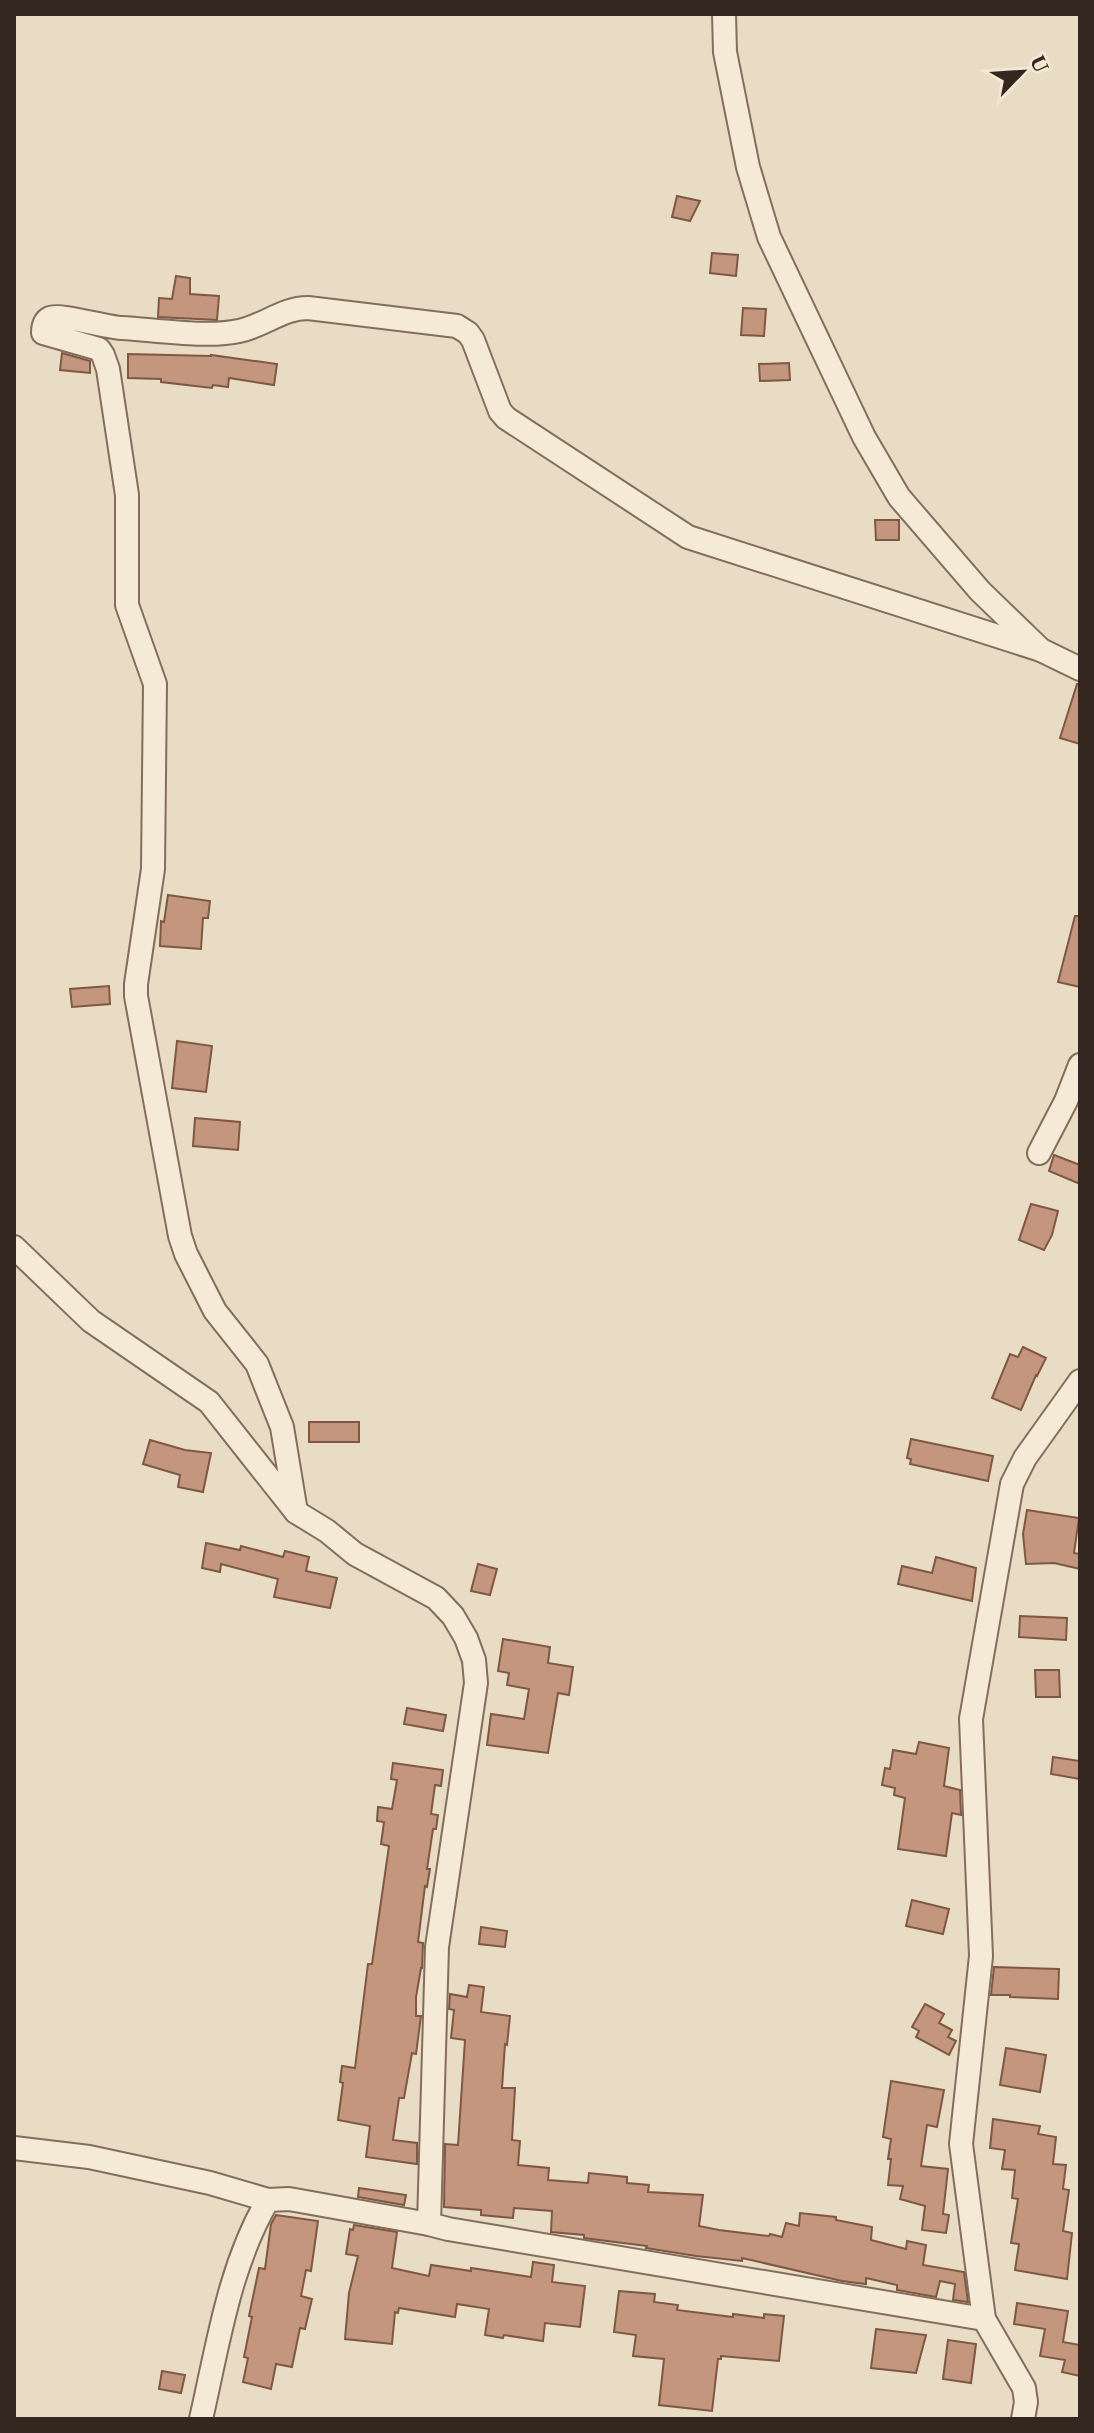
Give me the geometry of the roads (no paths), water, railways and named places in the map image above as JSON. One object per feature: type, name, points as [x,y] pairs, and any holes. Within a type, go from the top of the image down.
[{"type":"street","points":[[724,14],[725,52],[748,167],[769,237],[864,437],[899,497],[980,591],[1041,650]]},
{"type":"street","points":[[296,1512],[282,1427],[257,1364],[215,1311],[180,1236],[136,996],[153,869],[155,684],[127,605],[127,495],[108,369],[99,349],[43,333],[47,320],[57,316],[114,328],[221,333],[254,327],[295,308],[308,308],[457,326],[473,340],[500,411],[506,418],[678,532],[1041,650],[1080,669]]},
{"type":"street","points":[[1039,1153],[1066,1101],[1080,1065]]},
{"type":"street","points":[[14,1247],[91,1321],[209,1402],[296,1512],[327,1531],[355,1554],[436,1598],[453,1616],[466,1638],[474,1660],[476,1683],[437,1947],[429,2224]]},
{"type":"street","points":[[1023,2419],[1026,2402],[1024,2388],[984,2319],[961,2144],[981,1956],[971,1719],[1012,1484],[1025,1458],[1080,1381]]},
{"type":"street","points":[[14,2148],[89,2157],[210,2183],[268,2200],[289,2199],[448,2229],[984,2319]]},
{"type":"street","points":[[201,2419],[235,2274],[268,2200]]}]
